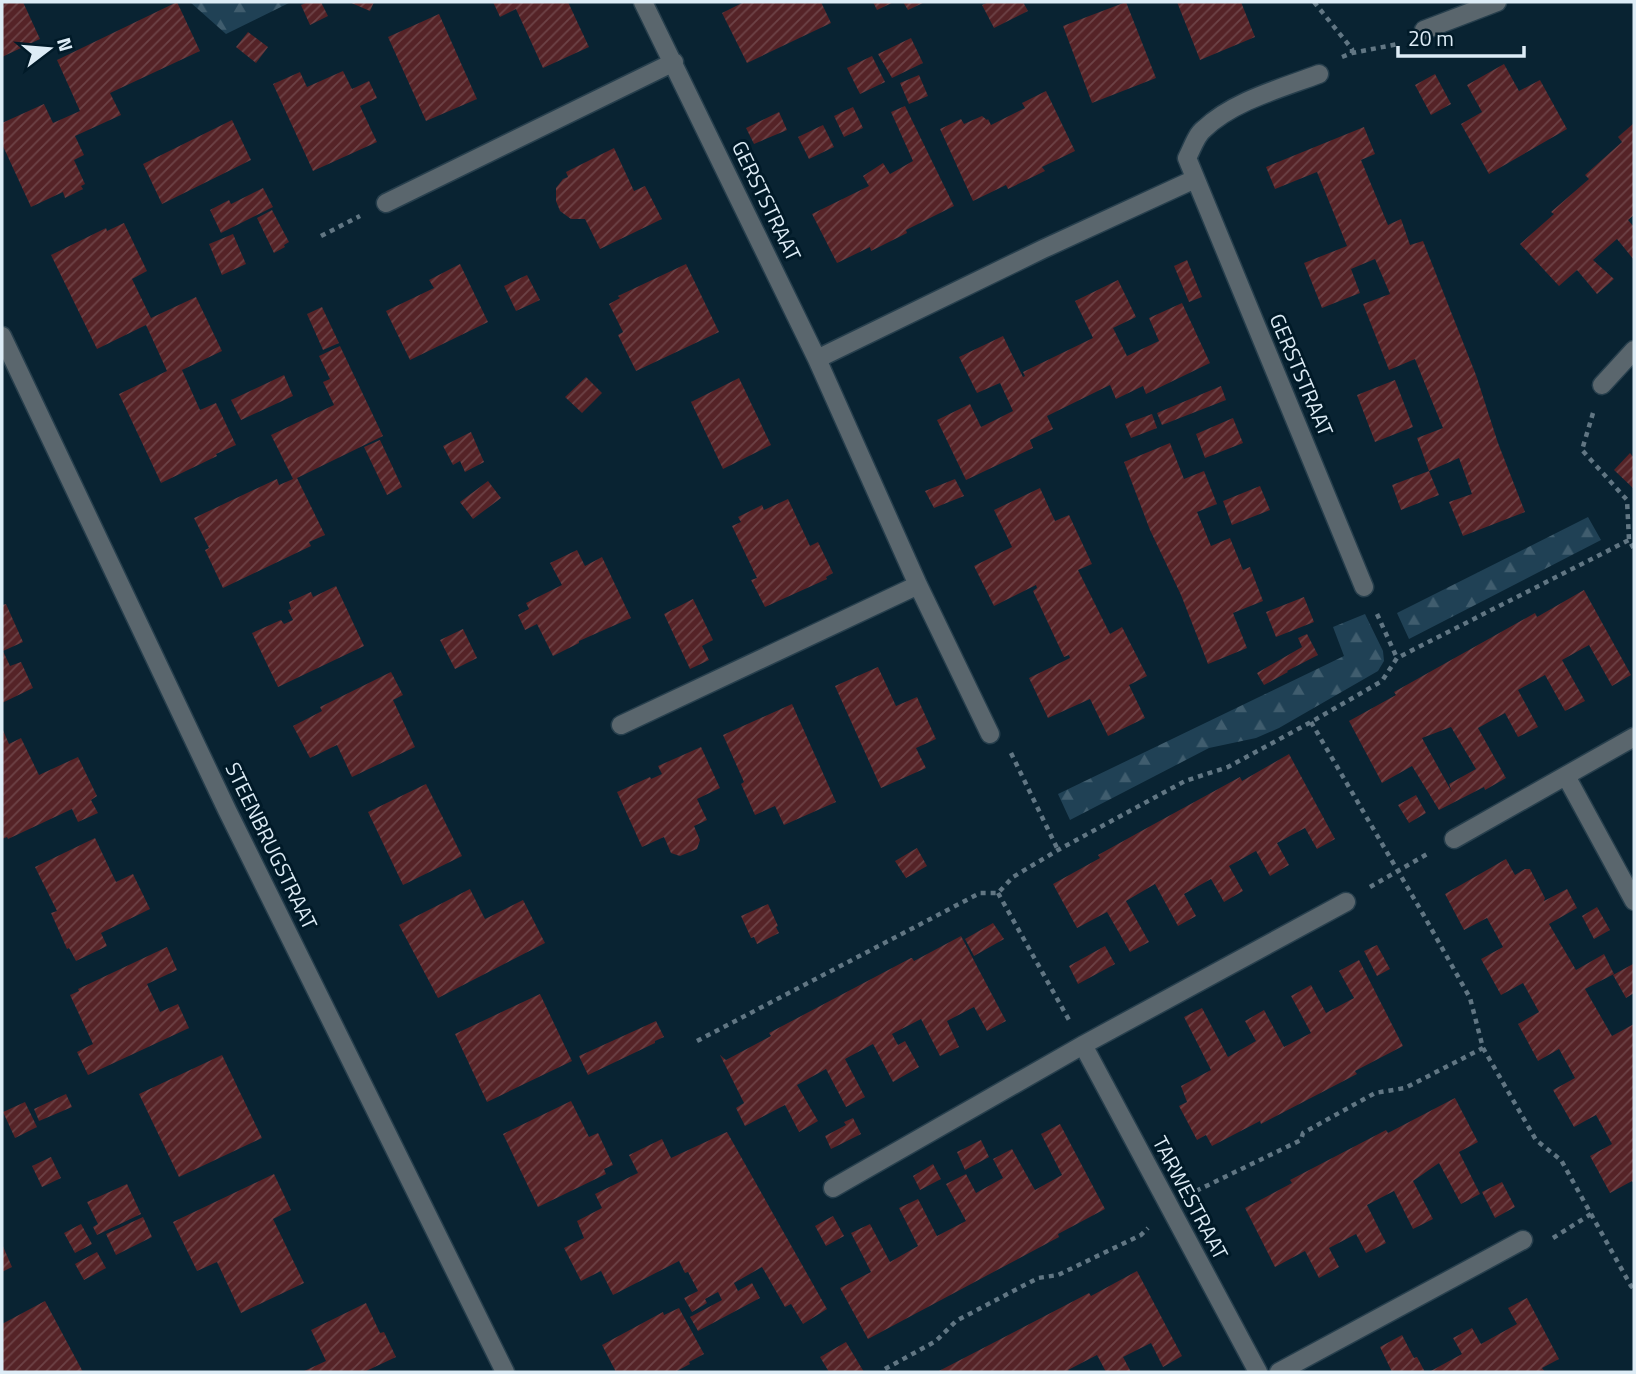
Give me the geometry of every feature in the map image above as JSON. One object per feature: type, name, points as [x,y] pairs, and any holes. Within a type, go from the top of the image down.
[{"type":"street","name":"GERSTSTRAAT","points":[[643,2],[817,359],[918,584],[990,734]]},
{"type":"street","points":[[1424,30],[1497,2]]},
{"type":"street","points":[[386,203],[674,62]]},
{"type":"street","name":"GERSTSTRAAT","points":[[1319,74],[1228,111],[1202,130],[1187,158],[1364,587]]},
{"type":"street","points":[[817,359],[1043,249],[1195,179]]},
{"type":"street","name":"STEENBRUGSTRAAT","points":[[2,336],[227,810],[505,1372]]},
{"type":"street","points":[[1602,385],[1634,350]]},
{"type":"street","points":[[621,725],[918,584]]},
{"type":"street","points":[[1454,839],[1634,737]]},
{"type":"street","points":[[1566,776],[1634,901]]},
{"type":"street","points":[[833,1188],[1083,1045],[1346,902]]},
{"type":"street","name":"TARWESTRAAT","points":[[1083,1045],[1258,1372]]},
{"type":"street","points":[[1279,1372],[1523,1240]]},
{"type":"path","points":[[1314,2],[1352,49],[1352,53],[1416,40],[1424,30]]},
{"type":"path","points":[[321,236],[386,203]]},
{"type":"path","points":[[1602,385],[1582,450],[1627,500],[1629,540],[1634,549]]},
{"type":"path","points":[[698,1041],[980,893],[998,892],[1013,877],[1058,850],[1185,781],[1228,766],[1382,681],[1398,658],[1629,540]]},
{"type":"path","points":[[1364,587],[1398,658]]},
{"type":"path","points":[[1311,722],[1470,998],[1483,1048],[1536,1140],[1561,1160],[1634,1289]]},
{"type":"path","points":[[990,734],[1010,751],[1058,850]]},
{"type":"path","points":[[1346,902],[1454,839]]},
{"type":"path","points":[[998,892],[1083,1045]]},
{"type":"path","points":[[1523,1240],[1554,1238],[1591,1214]]},
{"type":"green space","points":[[190,2],[291,2],[226,34]]},
{"type":"green space","points":[[1588,517],[1601,540],[1409,639],[1397,613]]},
{"type":"green space","points":[[1365,614],[1383,651],[1384,661],[1378,671],[1279,728],[1256,738],[1209,748],[1070,820],[1058,794],[1344,656],[1333,627]]},
{"type":"building","points":[[2,2],[23,2],[40,39],[2,57]]},
{"type":"building","points":[[177,2],[200,51],[110,93],[121,115],[75,136],[84,155],[74,160],[85,184],[81,186],[83,189],[65,198],[63,192],[31,207],[2,144],[2,123],[44,104],[53,123],[80,111],[57,60]]},
{"type":"building","points":[[321,2],[328,16],[310,25],[301,5]]},
{"type":"building","points":[[349,2],[374,2],[370,11]]},
{"type":"building","points":[[493,2],[568,2],[589,47],[543,68],[516,9],[500,17]]},
{"type":"building","points":[[744,2],[821,2],[831,23],[747,63],[722,13]]},
{"type":"building","points":[[873,2],[894,2],[877,10]]},
{"type":"building","points":[[903,2],[925,2],[908,10]]},
{"type":"building","points":[[989,2],[1023,2],[1028,11],[994,28],[982,5]]},
{"type":"building","points":[[1126,2],[1156,78],[1092,103],[1063,26]]},
{"type":"building","points":[[1177,2],[1241,2],[1255,37],[1200,60]]},
{"type":"building","points":[[439,14],[477,99],[426,121],[388,37]]},
{"type":"building","points":[[248,32],[268,47],[256,63],[236,47]]},
{"type":"building","points":[[911,38],[923,63],[892,78],[878,54]]},
{"type":"building","points":[[872,56],[885,82],[860,94],[847,68]]},
{"type":"building","points":[[1504,64],[1519,91],[1540,80],[1567,129],[1489,174],[1461,124],[1482,112],[1467,85]]},
{"type":"building","points":[[343,71],[352,89],[369,81],[377,98],[360,106],[377,142],[313,171],[273,84],[300,72],[307,87]]},
{"type":"building","points":[[1435,74],[1451,104],[1431,115],[1415,85]]},
{"type":"building","points":[[919,75],[928,96],[909,104],[900,83]]},
{"type":"building","points":[[1046,91],[1075,151],[1042,167],[1045,171],[1008,189],[1006,185],[973,201],[940,129],[961,119],[964,124],[982,116],[988,119],[991,125],[1025,108],[1022,103]]},
{"type":"building","points":[[905,106],[954,206],[871,251],[870,247],[837,263],[812,214],[869,186],[863,176],[883,163],[890,174],[913,161],[891,112]]},
{"type":"building","points":[[853,107],[863,128],[844,137],[834,116]]},
{"type":"building","points":[[779,112],[787,130],[754,144],[746,128]]},
{"type":"building","points":[[232,120],[251,160],[162,204],[143,164]]},
{"type":"building","points":[[1634,123],[1634,215],[1628,220],[1634,227],[1634,260],[1617,239],[1593,260],[1614,279],[1597,294],[1577,270],[1559,286],[1520,244],[1589,179],[1585,175],[1622,142],[1618,137]]},
{"type":"building","points":[[823,125],[834,147],[809,159],[798,137]]},
{"type":"building","points":[[1364,127],[1375,154],[1361,160],[1388,225],[1401,219],[1410,245],[1423,241],[1476,375],[1498,443],[1525,512],[1463,536],[1449,502],[1472,494],[1459,458],[1429,471],[1417,438],[1443,428],[1415,359],[1389,370],[1363,304],[1390,294],[1375,259],[1351,269],[1360,293],[1322,308],[1304,263],[1347,246],[1317,172],[1275,189],[1266,167]]},
{"type":"building","points":[[614,148],[634,191],[645,186],[662,219],[600,249],[585,219],[571,219],[560,211],[556,201],[556,188],[568,177],[566,172]]},
{"type":"building","points":[[263,188],[273,207],[221,233],[210,210],[229,200],[231,204]]},
{"type":"building","points":[[272,210],[289,242],[274,253],[257,218]]},
{"type":"building","points":[[124,223],[147,271],[132,279],[151,318],[196,297],[222,351],[182,370],[200,410],[216,403],[236,445],[161,483],[119,394],[167,371],[146,325],[97,349],[51,255],[106,228],[107,231]]},
{"type":"building","points":[[233,234],[246,264],[222,275],[209,244]]},
{"type":"building","points":[[1187,260],[1202,297],[1189,302],[1174,266]]},
{"type":"building","points":[[460,264],[488,322],[410,360],[386,311],[434,288],[429,280]]},
{"type":"building","points":[[686,264],[719,332],[636,371],[618,335],[623,332],[609,304],[620,298],[618,296]]},
{"type":"building","points":[[527,275],[540,300],[516,311],[504,286]]},
{"type":"building","points":[[1118,280],[1136,317],[1113,328],[1127,356],[1159,341],[1149,318],[1182,303],[1210,363],[1146,394],[1143,386],[1116,399],[1110,385],[1047,416],[1053,429],[1030,440],[1033,448],[966,480],[937,420],[970,404],[981,427],[1013,411],[1000,383],[977,393],[959,357],[1003,336],[1023,377],[1023,372],[1093,338],[1075,301]]},
{"type":"building","points":[[322,307],[339,343],[323,350],[307,314]]},
{"type":"building","points":[[340,346],[383,436],[297,478],[325,535],[309,542],[311,546],[223,588],[205,550],[209,548],[194,518],[277,479],[279,485],[293,479],[271,435],[334,405],[323,382],[330,379],[319,356]]},
{"type":"building","points":[[284,375],[293,396],[241,420],[231,400]]},
{"type":"building","points":[[586,377],[602,393],[582,413],[565,397]]},
{"type":"building","points":[[739,378],[771,445],[723,469],[691,402]]},
{"type":"building","points":[[1395,380],[1413,427],[1375,442],[1357,395]]},
{"type":"building","points":[[1221,386],[1226,400],[1162,425],[1157,413]]},
{"type":"building","points":[[1152,414],[1157,428],[1131,438],[1125,424]]},
{"type":"building","points":[[1233,418],[1243,443],[1205,458],[1196,434]]},
{"type":"building","points":[[471,432],[484,462],[465,472],[460,461],[453,465],[443,446]]},
{"type":"building","points":[[380,440],[402,487],[387,495],[364,447]]},
{"type":"building","points":[[1170,443],[1184,479],[1204,471],[1217,504],[1197,512],[1211,546],[1230,538],[1243,570],[1250,567],[1263,601],[1233,613],[1247,648],[1208,664],[1181,595],[1150,530],[1124,462]]},
{"type":"building","points":[[1630,453],[1634,458],[1634,489],[1614,470]]},
{"type":"building","points":[[1429,471],[1439,495],[1401,510],[1392,485]]},
{"type":"building","points":[[955,479],[964,496],[934,508],[925,491]]},
{"type":"building","points":[[488,481],[501,498],[473,519],[460,502]]},
{"type":"building","points":[[1260,486],[1270,510],[1232,525],[1223,501]]},
{"type":"building","points":[[1040,488],[1055,521],[1069,515],[1092,564],[1078,570],[1110,634],[1122,627],[1147,676],[1129,685],[1145,718],[1108,736],[1090,699],[1048,718],[1029,678],[1070,658],[1069,655],[1064,657],[1033,591],[1037,588],[1036,585],[994,606],[974,566],[1012,547],[994,510]]},
{"type":"building","points":[[788,499],[810,546],[818,542],[833,573],[826,577],[827,579],[765,607],[751,580],[757,578],[732,526],[741,522],[738,517],[762,505],[764,510]]},
{"type":"building","points":[[577,550],[585,566],[602,557],[631,618],[553,656],[537,624],[525,630],[518,615],[529,609],[526,603],[562,585],[550,563]]},
{"type":"building","points":[[336,586],[364,646],[278,687],[252,633],[281,620],[284,624],[293,620],[288,610],[291,609],[289,602],[311,592],[313,597]]},
{"type":"building","points":[[1584,590],[1631,675],[1612,686],[1589,645],[1562,660],[1585,701],[1565,711],[1545,675],[1518,690],[1538,727],[1518,737],[1505,713],[1478,728],[1506,778],[1439,810],[1412,766],[1382,783],[1349,721],[1396,695],[1394,692],[1535,613],[1537,617]],"holes":[[[1451,727],[1476,769],[1449,784],[1452,792],[1422,738]]]},
{"type":"building","points":[[1304,597],[1314,622],[1276,637],[1266,612]]},
{"type":"building","points":[[693,599],[713,640],[702,646],[709,660],[690,669],[664,614]]},
{"type":"building","points":[[6,604],[23,642],[3,651],[10,666],[21,662],[33,688],[2,703],[2,605]]},
{"type":"building","points":[[463,629],[477,658],[455,669],[440,640]]},
{"type":"building","points":[[1307,634],[1318,655],[1264,685],[1257,673],[1302,647],[1298,638]]},
{"type":"building","points":[[878,667],[896,706],[917,697],[936,739],[916,748],[926,768],[881,788],[835,686]]},
{"type":"building","points":[[391,672],[403,695],[393,700],[415,747],[352,777],[337,745],[310,758],[293,726],[322,711],[320,707]]},
{"type":"building","points":[[792,704],[836,802],[784,825],[775,806],[755,815],[723,735]]},
{"type":"building","points":[[2,728],[9,744],[21,738],[39,775],[78,757],[97,796],[91,800],[98,813],[78,822],[72,809],[8,839],[2,839]]},
{"type":"building","points":[[701,747],[720,788],[697,799],[707,820],[694,826],[700,840],[697,849],[680,856],[671,853],[664,837],[642,847],[617,792],[662,774],[658,766]]},
{"type":"building","points":[[1289,754],[1335,839],[1317,849],[1305,828],[1277,843],[1289,865],[1270,876],[1256,851],[1229,866],[1243,891],[1224,902],[1211,879],[1184,894],[1196,916],[1178,926],[1155,884],[1126,901],[1149,942],[1130,952],[1107,912],[1077,928],[1053,884],[1145,829],[1240,777],[1242,781]]},
{"type":"building","points":[[426,784],[462,856],[403,885],[368,812]]},
{"type":"building","points":[[1416,795],[1426,813],[1409,823],[1398,805]]},
{"type":"building","points":[[95,838],[116,882],[133,874],[150,909],[101,933],[107,946],[76,961],[69,948],[67,949],[51,913],[57,911],[35,867]]},
{"type":"building","points":[[917,848],[927,866],[906,878],[895,861]]},
{"type":"building","points":[[1506,859],[1515,875],[1530,869],[1545,898],[1544,901],[1567,889],[1577,908],[1549,924],[1576,970],[1604,954],[1614,974],[1585,989],[1612,1036],[1634,1024],[1634,1184],[1632,1181],[1610,1193],[1590,1156],[1612,1144],[1596,1115],[1574,1127],[1553,1090],[1575,1078],[1559,1049],[1538,1061],[1518,1024],[1539,1012],[1523,983],[1501,995],[1481,959],[1503,947],[1487,918],[1464,930],[1445,894]]},
{"type":"building","points":[[470,889],[485,919],[523,900],[545,943],[438,998],[399,925]]},
{"type":"building","points":[[768,904],[779,933],[757,944],[754,937],[751,938],[741,916]]},
{"type":"building","points":[[1597,907],[1610,930],[1594,939],[1582,916]]},
{"type":"building","points":[[993,923],[1004,939],[974,956],[965,939]]},
{"type":"building","points":[[961,936],[1006,1021],[987,1031],[974,1007],[947,1021],[959,1047],[940,1056],[921,1019],[892,1034],[898,1045],[905,1041],[919,1067],[893,1082],[873,1044],[845,1059],[865,1097],[846,1107],[826,1069],[797,1085],[818,1121],[799,1132],[785,1105],[745,1126],[736,1108],[744,1103],[720,1055],[726,1060],[771,1036],[769,1033],[911,958],[914,961]]},
{"type":"building","points":[[1377,945],[1390,969],[1377,976],[1364,951]]},
{"type":"building","points":[[1105,946],[1115,964],[1078,984],[1069,966]]},
{"type":"building","points":[[167,947],[177,970],[147,984],[160,1012],[178,1004],[189,1028],[88,1075],[77,1052],[93,1044],[70,995]]},
{"type":"building","points":[[1359,960],[1403,1046],[1355,1071],[1357,1074],[1261,1124],[1260,1121],[1212,1146],[1206,1135],[1197,1140],[1179,1106],[1187,1102],[1181,1086],[1211,1070],[1184,1017],[1202,1008],[1228,1057],[1256,1041],[1245,1021],[1264,1010],[1284,1047],[1311,1033],[1291,996],[1311,985],[1326,1013],[1354,998],[1339,971]]},
{"type":"building","points":[[1633,964],[1634,993],[1626,998],[1613,975]]},
{"type":"building","points":[[540,994],[572,1061],[487,1102],[455,1034]]},
{"type":"building","points":[[656,1021],[664,1037],[588,1075],[579,1056]]},
{"type":"building","points":[[222,1055],[262,1138],[179,1177],[139,1094]]},
{"type":"building","points":[[66,1094],[72,1107],[39,1121],[34,1109]]},
{"type":"building","points":[[1455,1098],[1478,1142],[1459,1152],[1480,1194],[1461,1204],[1439,1163],[1413,1181],[1433,1219],[1413,1229],[1394,1191],[1367,1205],[1386,1243],[1366,1253],[1356,1234],[1329,1248],[1339,1267],[1319,1278],[1305,1251],[1275,1267],[1245,1208],[1292,1183],[1290,1180]]},
{"type":"building","points":[[571,1101],[589,1137],[598,1133],[613,1165],[604,1169],[606,1174],[538,1207],[503,1134]]},
{"type":"building","points":[[25,1102],[37,1127],[15,1138],[3,1112]]},
{"type":"building","points":[[853,1118],[861,1134],[831,1149],[825,1136],[846,1125],[844,1122]]},
{"type":"building","points":[[1060,1124],[1105,1209],[1058,1234],[1059,1237],[868,1339],[840,1288],[871,1272],[851,1233],[870,1224],[890,1262],[918,1246],[899,1208],[918,1199],[937,1236],[966,1221],[946,1184],[966,1174],[976,1193],[1003,1178],[993,1159],[1012,1149],[1035,1190],[1062,1175],[1041,1134]]},
{"type":"building","points":[[727,1132],[827,1309],[803,1324],[791,1304],[785,1307],[762,1267],[734,1283],[738,1291],[752,1283],[760,1298],[698,1331],[690,1317],[722,1300],[718,1292],[705,1299],[707,1303],[692,1312],[684,1298],[698,1291],[679,1261],[613,1295],[601,1271],[581,1281],[564,1248],[584,1238],[577,1221],[602,1208],[595,1194],[638,1173],[629,1155],[662,1139],[671,1158]]},
{"type":"building","points":[[981,1140],[989,1157],[965,1170],[957,1152]]},
{"type":"building","points":[[51,1157],[61,1178],[42,1187],[32,1166]]},
{"type":"building","points":[[933,1164],[941,1179],[920,1190],[913,1176]]},
{"type":"building","points":[[274,1174],[291,1210],[273,1219],[304,1283],[241,1313],[217,1262],[197,1271],[173,1222]]},
{"type":"building","points":[[1502,1182],[1515,1207],[1495,1218],[1482,1192]]},
{"type":"building","points":[[127,1184],[141,1214],[97,1235],[93,1227],[98,1224],[87,1202]]},
{"type":"building","points":[[833,1216],[844,1236],[826,1246],[815,1226]]},
{"type":"building","points":[[143,1217],[152,1237],[116,1255],[106,1234]]},
{"type":"building","points":[[81,1224],[92,1244],[75,1253],[64,1233]]},
{"type":"building","points":[[2,1244],[12,1267],[2,1272]]},
{"type":"building","points":[[97,1252],[106,1268],[84,1280],[75,1264]]},
{"type":"building","points":[[1137,1271],[1182,1356],[1163,1367],[1151,1343],[1123,1357],[1131,1372],[1106,1372],[1097,1355],[1068,1370],[1070,1372],[937,1372],[1089,1293],[1091,1296]]},
{"type":"building","points":[[1527,1298],[1559,1359],[1542,1368],[1545,1372],[1429,1372],[1462,1354],[1453,1338],[1472,1328],[1481,1344],[1517,1324],[1508,1308]]},
{"type":"building","points":[[45,1301],[83,1372],[3,1372],[2,1324]]},
{"type":"building","points":[[366,1303],[380,1333],[384,1332],[396,1357],[364,1372],[302,1372],[326,1361],[311,1330]]},
{"type":"building","points":[[679,1308],[704,1354],[675,1372],[616,1372],[602,1345],[663,1312],[664,1315]]},
{"type":"building","points":[[1402,1335],[1425,1372],[1392,1372],[1380,1347]]},
{"type":"building","points":[[846,1342],[864,1372],[829,1372],[820,1357]]}]
